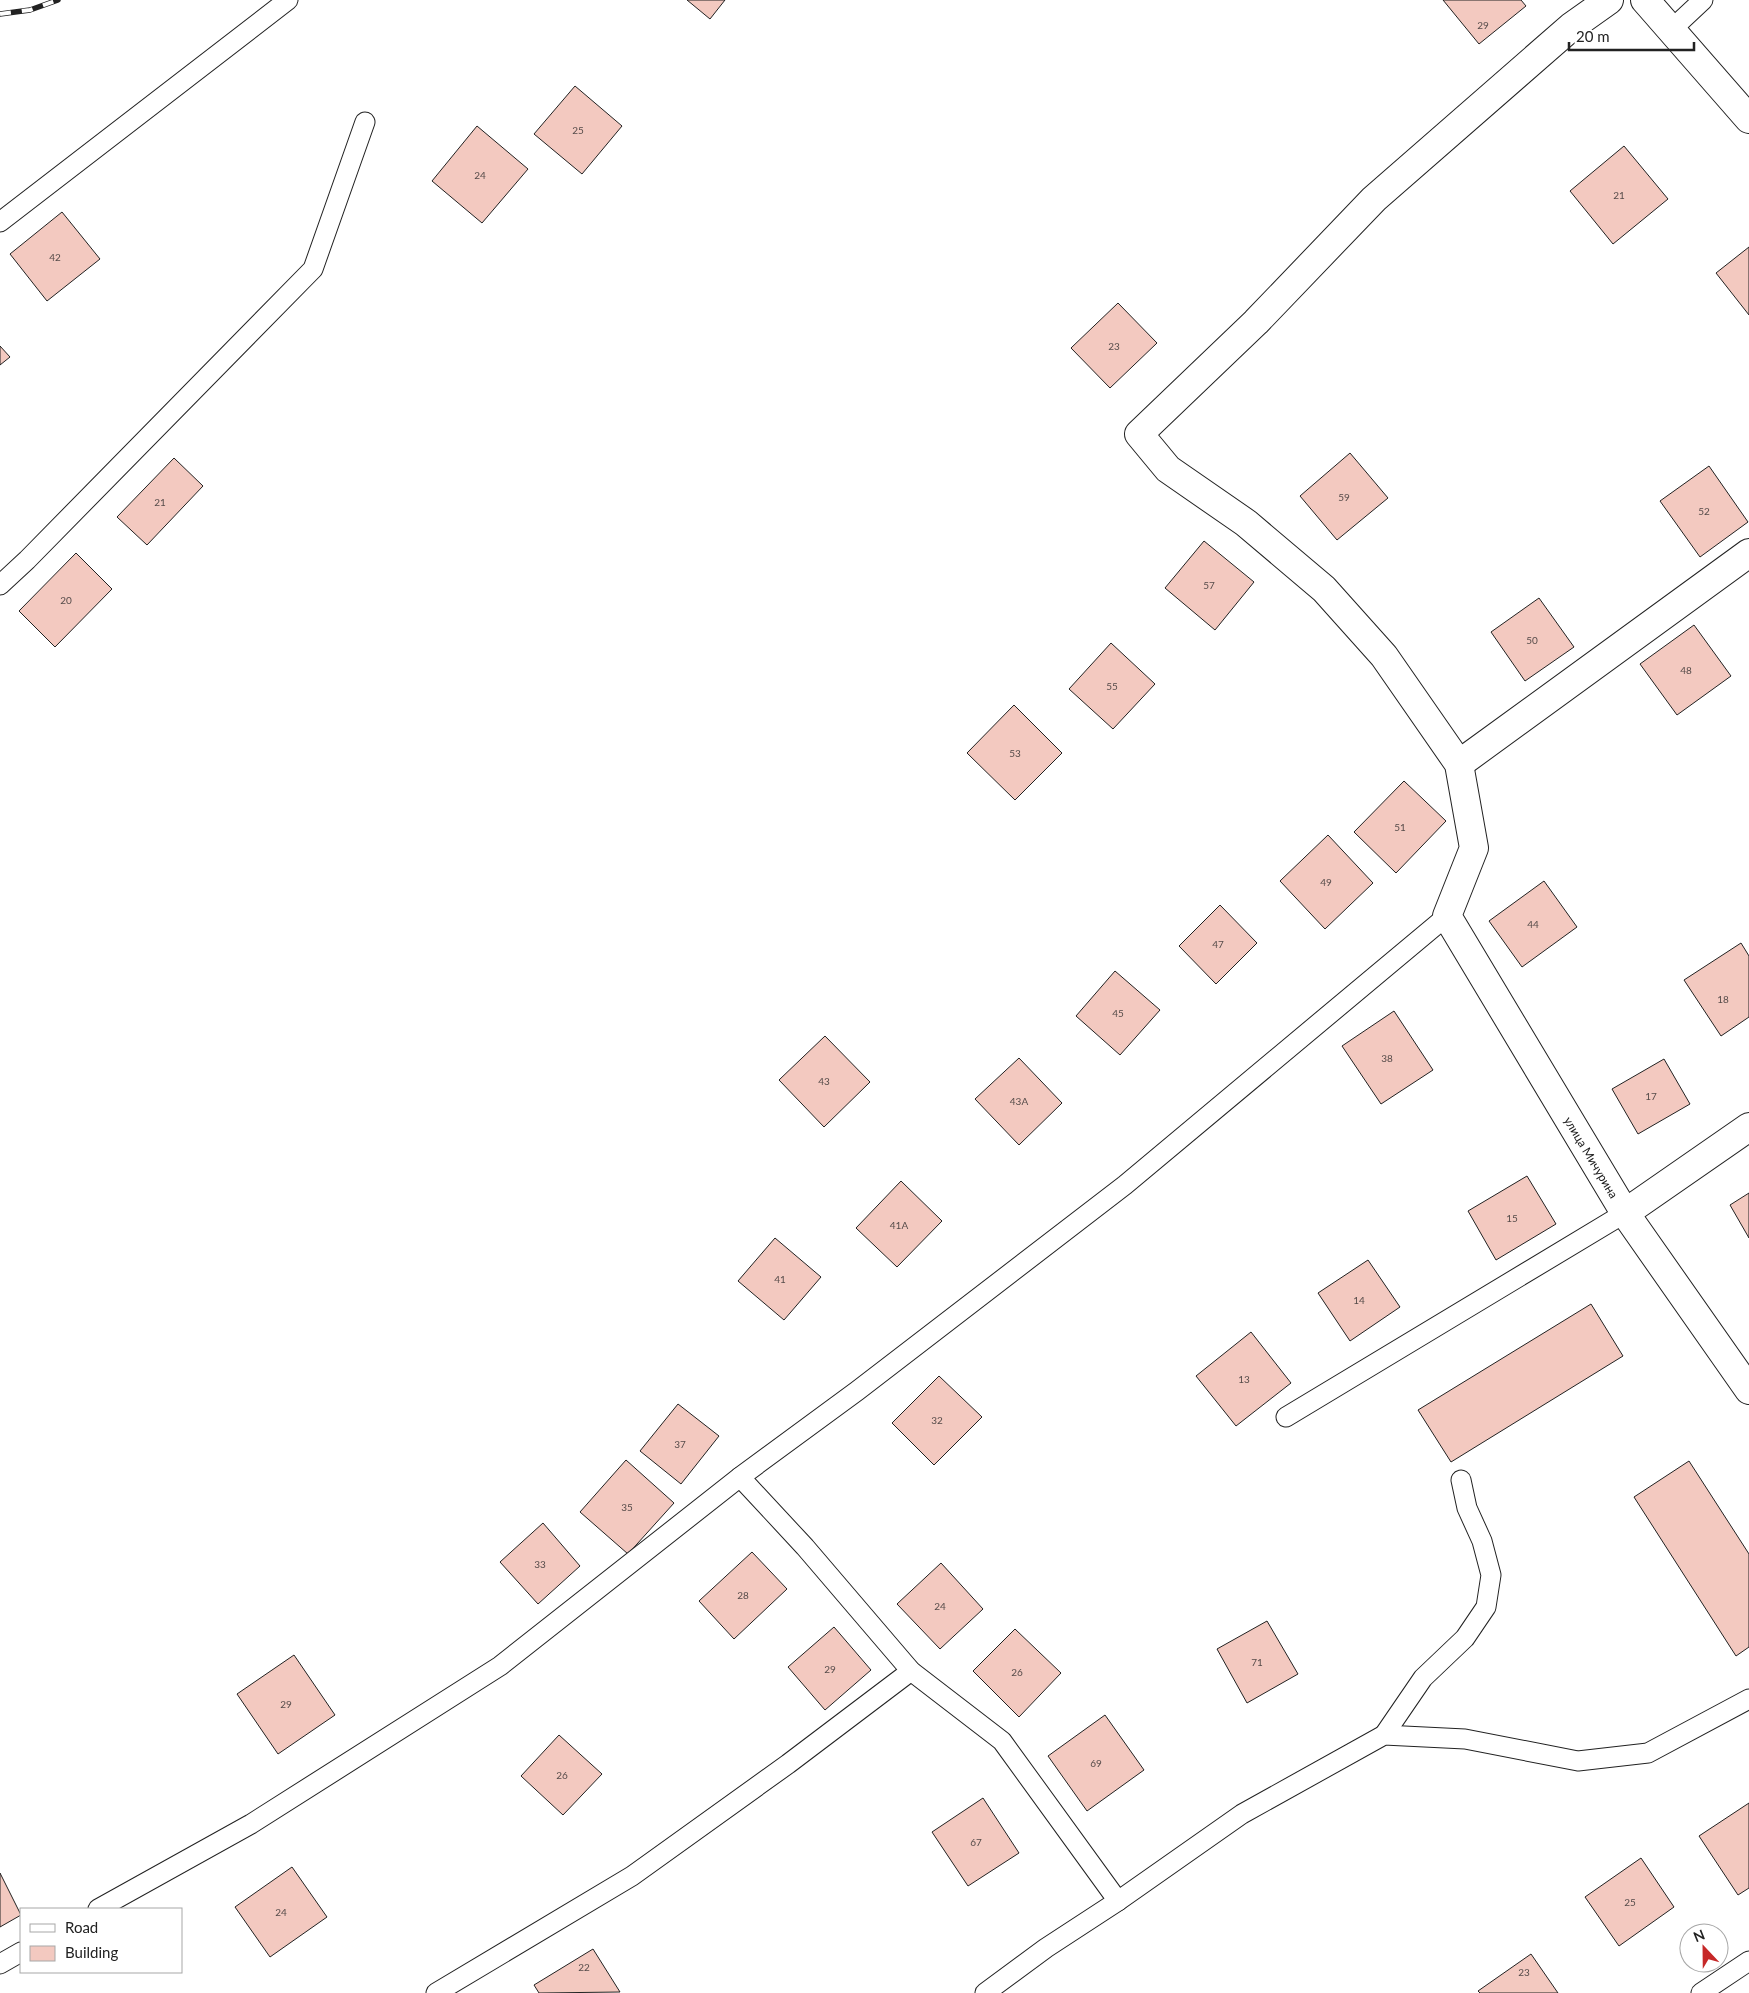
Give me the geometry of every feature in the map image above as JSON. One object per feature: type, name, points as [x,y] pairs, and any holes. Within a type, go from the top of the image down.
[{"type":"street","points":[[1447,916],[1474,848],[1459,764],[1384,656],[1324,589],[1246,523],[1168,469],[1139,434],[1256,322],[1374,199],[1572,27],[1609,0]]},
{"type":"street","points":[[1645,0],[1749,119]]},
{"type":"street","points":[[1459,764],[1749,554]]},
{"type":"street","name":"улица Мичурина","points":[[1447,916],[1625,1213],[1747,1383]]},
{"type":"street","points":[[1625,1213],[1749,1127]]},
{"type":"lane","points":[[0,222],[288,0]]},
{"type":"lane","points":[[1671,30],[1703,0]]},
{"type":"lane","points":[[0,585],[27,560],[313,269],[365,122]]},
{"type":"lane","points":[[100,1908],[251,1824],[500,1666],[740,1477],[857,1391],[1125,1185],[1447,916]]},
{"type":"lane","points":[[1286,1417],[1625,1213]]},
{"type":"lane","points":[[740,1477],[805,1547],[911,1671],[1002,1741],[1118,1901]]},
{"type":"lane","points":[[985,1993],[1046,1948],[1118,1901],[1242,1814],[1384,1735],[1423,1678],[1465,1638],[1486,1607],[1491,1575],[1482,1541],[1467,1508],[1461,1480]]},
{"type":"lane","points":[[436,1993],[632,1876],[788,1764],[911,1671]]},
{"type":"lane","points":[[1384,1735],[1465,1739],[1578,1761],[1648,1753],[1749,1699]]},
{"type":"lane","points":[[0,1964],[20,1953]]},
{"type":"lane","points":[[1701,1993],[1749,1960]]},
{"type":"building","points":[[687,0],[725,0],[710,19]]},
{"type":"building","points":[[1443,0],[1521,0],[1526,6],[1479,44]]},
{"type":"building","points":[[575,86],[622,126],[582,174],[534,134]]},
{"type":"building","points":[[477,126],[528,169],[482,223],[432,181]]},
{"type":"building","points":[[1624,146],[1668,199],[1613,244],[1570,191]]},
{"type":"building","points":[[62,212],[100,259],[47,301],[10,254]]},
{"type":"building","points":[[1749,247],[1749,315],[1716,273]]},
{"type":"building","points":[[1118,303],[1157,343],[1110,388],[1071,348]]},
{"type":"building","points":[[0,346],[10,357],[0,365]]},
{"type":"building","points":[[1350,453],[1388,498],[1337,540],[1300,496]]},
{"type":"building","points":[[174,458],[203,486],[147,545],[117,517]]},
{"type":"building","points":[[1709,466],[1748,522],[1700,557],[1660,501]]},
{"type":"building","points":[[1204,541],[1254,582],[1215,630],[1165,588]]},
{"type":"building","points":[[76,553],[112,589],[55,647],[19,611]]},
{"type":"building","points":[[1539,598],[1574,647],[1525,681],[1491,632]]},
{"type":"building","points":[[1694,625],[1731,676],[1677,715],[1640,664]]},
{"type":"building","points":[[1111,643],[1155,684],[1113,729],[1069,689]]},
{"type":"building","points":[[1014,705],[1062,753],[1015,800],[967,753]]},
{"type":"building","points":[[1404,781],[1446,821],[1396,873],[1354,832]]},
{"type":"building","points":[[1328,835],[1373,883],[1325,929],[1280,881]]},
{"type":"building","points":[[1544,881],[1577,927],[1522,967],[1489,921]]},
{"type":"building","points":[[1220,905],[1257,943],[1216,984],[1179,946]]},
{"type":"building","points":[[1741,943],[1749,956],[1749,1017],[1721,1036],[1684,980]]},
{"type":"building","points":[[1115,971],[1160,1010],[1120,1055],[1076,1016]]},
{"type":"building","points":[[1394,1011],[1433,1070],[1381,1104],[1342,1046]]},
{"type":"building","points":[[825,1036],[870,1082],[824,1127],[779,1080]]},
{"type":"building","points":[[1019,1058],[1062,1103],[1019,1145],[975,1099]]},
{"type":"building","points":[[1664,1059],[1690,1104],[1638,1134],[1612,1089]]},
{"type":"building","points":[[1527,1176],[1556,1224],[1496,1260],[1468,1211]]},
{"type":"building","points":[[901,1181],[942,1221],[897,1267],[856,1228]]},
{"type":"building","points":[[1749,1193],[1749,1238],[1730,1205]]},
{"type":"building","points":[[775,1238],[821,1277],[784,1320],[738,1281]]},
{"type":"building","points":[[1368,1260],[1400,1307],[1350,1341],[1318,1293]]},
{"type":"building","points":[[1591,1304],[1623,1356],[1451,1462],[1418,1410]]},
{"type":"building","points":[[1251,1332],[1291,1383],[1236,1426],[1196,1376]]},
{"type":"building","points":[[939,1376],[982,1417],[934,1465],[892,1423]]},
{"type":"building","points":[[678,1404],[719,1436],[681,1484],[640,1451]]},
{"type":"building","points":[[626,1460],[674,1503],[628,1554],[580,1512]]},
{"type":"building","points":[[1689,1461],[1749,1554],[1749,1647],[1736,1656],[1634,1497]]},
{"type":"building","points":[[543,1523],[580,1566],[538,1604],[500,1562]]},
{"type":"building","points":[[752,1552],[787,1589],[734,1639],[699,1601]]},
{"type":"building","points":[[941,1563],[983,1609],[940,1649],[897,1604]]},
{"type":"building","points":[[1267,1621],[1298,1674],[1247,1703],[1217,1649]]},
{"type":"building","points":[[834,1627],[871,1670],[825,1710],[788,1667]]},
{"type":"building","points":[[1015,1629],[1061,1673],[1019,1717],[973,1671]]},
{"type":"building","points":[[294,1655],[335,1715],[278,1754],[237,1694]]},
{"type":"building","points":[[1105,1715],[1144,1770],[1087,1811],[1048,1756]]},
{"type":"building","points":[[559,1735],[602,1774],[563,1815],[521,1776]]},
{"type":"building","points":[[983,1798],[1019,1853],[968,1886],[932,1832]]},
{"type":"building","points":[[1749,1803],[1749,1888],[1738,1895],[1699,1836]]},
{"type":"building","points":[[1641,1858],[1674,1907],[1619,1946],[1585,1897]]},
{"type":"building","points":[[292,1867],[327,1917],[270,1957],[235,1907]]},
{"type":"building","points":[[0,1873],[20,1916],[0,1927]]},
{"type":"building","points":[[593,1949],[620,1992],[539,1993],[534,1985]]},
{"type":"building","points":[[1531,1954],[1558,1993],[1480,1993],[1478,1991]]},
{"type":"railway","points":[[0,14],[30,10],[58,0]]}]
